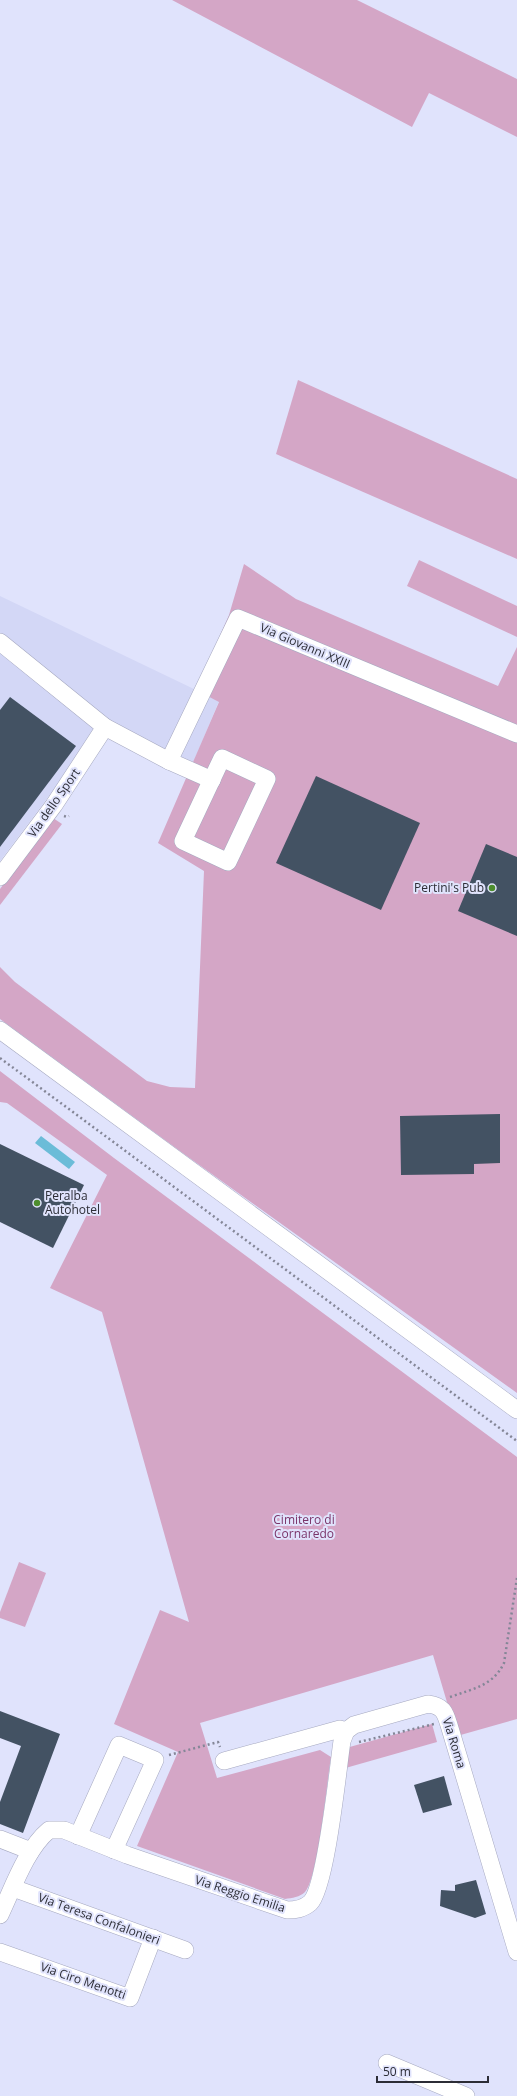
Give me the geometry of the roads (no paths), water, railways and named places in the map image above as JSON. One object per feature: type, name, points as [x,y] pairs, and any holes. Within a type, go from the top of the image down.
[{"type":"street","name":"Via Giovanni XXIII","points":[[169,761],[238,618],[517,734]]},
{"type":"street","points":[[0,642],[105,727],[169,761],[212,780]]},
{"type":"street","name":"Via dello Sport","points":[[0,877],[54,805],[105,727]]},
{"type":"street","points":[[222,758],[267,779],[228,862],[183,840],[212,780],[222,758]]},
{"type":"street","points":[[3,1034],[517,1410]]},
{"type":"street","name":"Via Roma","points":[[344,1739],[354,1725],[428,1704],[437,1705],[444,1709],[517,1952]]},
{"type":"street","name":"Via Roma","points":[[224,1761],[340,1729],[344,1739]]},
{"type":"street","name":"Via Reggio Emilia","points":[[31,1852],[38,1838],[48,1830],[64,1830],[114,1850],[287,1910],[299,1909],[311,1902],[322,1874],[344,1739]]},
{"type":"street","points":[[78,1836],[119,1745],[155,1760],[114,1850]]},
{"type":"street","points":[[0,1839],[31,1852],[0,1915]]},
{"type":"street","name":"Via Teresa Confalonieri","points":[[13,1888],[185,1950]]},
{"type":"street","name":"Via Ciro Menotti","points":[[0,1952],[130,1998],[153,1938]]},
{"type":"street","points":[[387,2064],[466,2096]]},
{"type":"water","points":[[41,1136],[75,1162],[69,1169],[35,1143]]},
{"type":"place","name":"Pertini's Pub","points":[[492,888]]},
{"type":"place","name":"Peralba Autohotel","points":[[37,1203]]},
{"type":"park label","name":"Cimitero di Cornaredo","points":[[304,1527]]}]
